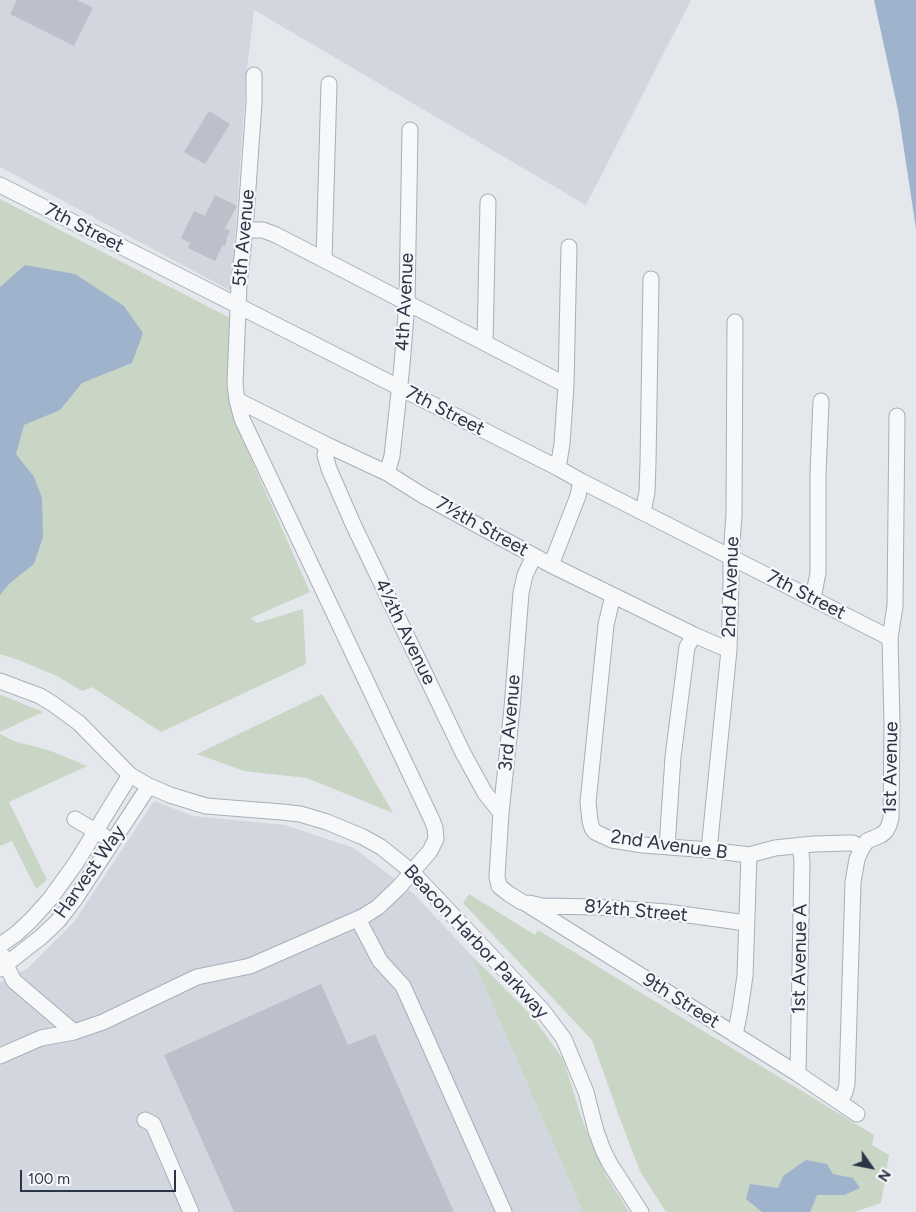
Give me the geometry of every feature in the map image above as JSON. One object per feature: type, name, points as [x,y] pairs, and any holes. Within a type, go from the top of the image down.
[{"type":"street","name":"5th Avenue","points":[[0,1056],[41,1038],[74,1032],[103,1022],[197,977],[250,966],[358,919],[378,908],[430,851],[436,839],[432,820],[242,419],[237,400],[234,384],[239,284],[245,230],[254,103],[254,75]]},
{"type":"street","points":[[324,259],[328,84]]},
{"type":"street","name":"4th Avenue","points":[[387,473],[392,456],[400,388],[407,302],[410,130]]},
{"type":"street","name":"7th Street","points":[[0,185],[890,638]]},
{"type":"street","points":[[485,343],[488,202]]},
{"type":"street","points":[[245,230],[263,230],[276,235],[566,385]]},
{"type":"street","points":[[558,468],[562,444],[566,385],[569,247]]},
{"type":"street","points":[[643,512],[647,492],[648,463],[651,279]]},
{"type":"street","name":"2nd Avenue","points":[[709,850],[729,650],[734,515],[735,322]]},
{"type":"street","name":"7½th Street","points":[[237,400],[326,445],[387,473],[551,565],[694,635],[729,650]]},
{"type":"street","points":[[813,598],[818,573],[818,474],[821,401]]},
{"type":"street","name":"1st Avenue","points":[[862,848],[867,841],[881,836],[886,831],[891,818],[892,724],[890,638],[894,606],[897,416]]},
{"type":"street","name":"4½th Avenue","points":[[326,445],[325,455],[329,469],[353,524],[463,753],[484,793],[501,813]]},
{"type":"street","points":[[551,565],[578,496],[581,481]]},
{"type":"street","name":"3rd Avenue","points":[[504,890],[500,886],[497,877],[501,813],[521,593],[525,575],[534,556]]},
{"type":"street","name":"2nd Avenue B","points":[[613,595],[606,625],[591,763],[588,802],[592,828],[612,840],[643,845],[749,855],[776,848],[800,845],[853,843],[862,848]]},
{"type":"street","points":[[667,847],[673,756],[686,647],[694,635]]},
{"type":"street","name":"Beacon Harbor Parkway","points":[[0,680],[40,696],[53,704],[78,723],[130,775],[149,786],[170,795],[206,806],[300,814],[327,822],[363,837],[381,847],[412,872],[543,1011],[564,1039],[586,1092],[603,1150],[610,1164],[642,1212]]},
{"type":"street","name":"Harvest Way","points":[[0,946],[31,920],[50,899],[96,831],[130,775]]},
{"type":"street","name":"Harvest Way","points":[[3,967],[41,937],[75,900],[149,786]]},
{"type":"street","points":[[75,819],[113,841]]},
{"type":"street","name":"1st Avenue A","points":[[798,1074],[802,861],[800,845]]},
{"type":"street","points":[[840,1102],[847,1084],[853,882],[856,859],[862,848]]},
{"type":"street","points":[[735,1035],[745,976],[749,855]]},
{"type":"street","name":"9th Street","points":[[504,890],[798,1074],[857,1114]]},
{"type":"street","name":"8½th Street","points":[[525,903],[542,906],[596,907],[667,912],[746,923]]},
{"type":"street","points":[[358,919],[380,961],[403,986],[504,1212]]},
{"type":"street","points":[[0,946],[3,967],[14,981],[74,1032]]},
{"type":"street","points":[[145,1120],[153,1124],[191,1212]]},
{"type":"shaded area","points":[[0,0],[691,0],[586,205],[254,10],[247,69],[231,291],[0,167]]},
{"type":"shaded area","points":[[154,801],[193,816],[285,825],[354,848],[414,894],[471,955],[583,1212],[0,1212],[0,982],[27,969],[74,922]]},
{"type":"green space","points":[[0,199],[230,318],[229,401],[244,443],[310,592],[251,618],[257,623],[303,609],[306,664],[161,732],[92,687],[82,691],[57,676],[0,654]]},
{"type":"green space","points":[[322,694],[393,813],[307,778],[244,771],[197,754]]},
{"type":"green space","points":[[0,695],[4,696],[43,712],[0,732]]},
{"type":"green space","points":[[0,734],[14,741],[51,751],[87,766],[9,802],[47,880],[36,889],[12,841],[0,846]]},
{"type":"green space","points":[[469,894],[535,935],[538,930],[874,1135],[872,1145],[889,1155],[881,1203],[854,1212],[666,1212],[640,1171],[592,1040],[463,903]]},
{"type":"green space","points":[[471,955],[532,1016],[563,1059],[583,1122],[607,1177],[629,1212],[583,1212]]},
{"type":"water","points":[[874,0],[916,0],[916,229],[898,110]]},
{"type":"water","points":[[25,265],[75,274],[124,306],[143,333],[132,363],[82,383],[60,410],[24,425],[16,454],[34,477],[42,498],[43,537],[34,564],[10,583],[0,595],[0,287]]},
{"type":"water","points":[[806,1160],[827,1164],[833,1174],[853,1178],[860,1188],[844,1195],[817,1195],[810,1212],[762,1212],[746,1199],[750,1184],[778,1188],[783,1176]]},
{"type":"building","points":[[17,0],[77,0],[93,8],[74,46],[10,14]]},
{"type":"building","points":[[209,111],[230,124],[205,164],[184,152]]},
{"type":"building","points":[[215,195],[237,206],[225,228],[230,231],[225,246],[223,245],[215,261],[188,248],[190,243],[181,238],[194,211],[205,216]]},
{"type":"building","points":[[321,984],[348,1045],[375,1034],[454,1212],[234,1212],[164,1055]]}]
